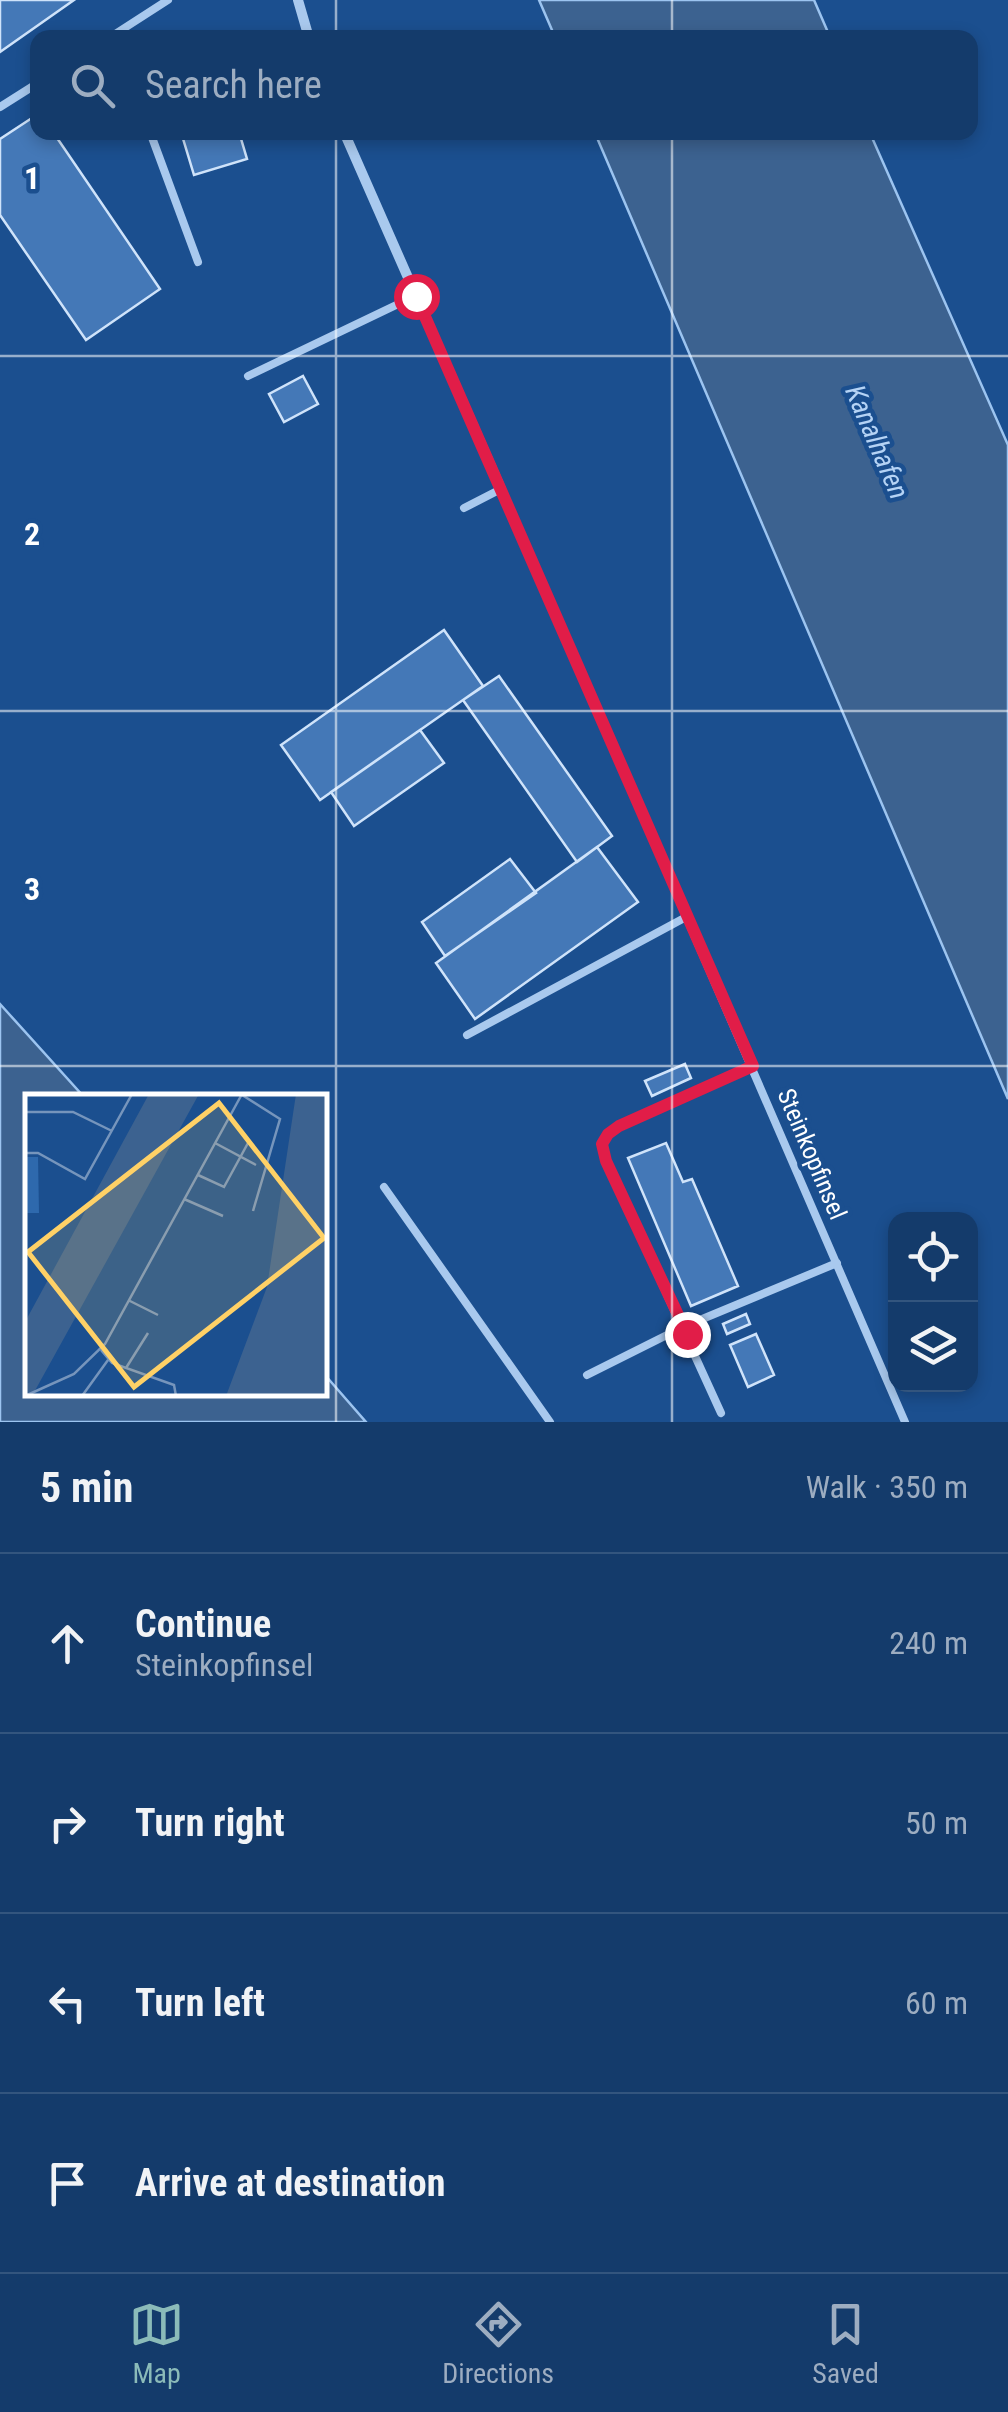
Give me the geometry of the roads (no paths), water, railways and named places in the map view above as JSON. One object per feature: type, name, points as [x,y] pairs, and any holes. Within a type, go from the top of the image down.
[{"type":"street","points":[[298,0],[307,30]]},
{"type":"street","name":"Steinkopfinsel","points":[[348,140],[501,489]]},
{"type":"lane","points":[[123,30],[168,0]]},
{"type":"lane","points":[[0,106],[30,88]]},
{"type":"lane","points":[[153,140],[198,262]]},
{"type":"lane","points":[[248,376],[416,296]]},
{"type":"lane","points":[[464,508],[501,489]]},
{"type":"lane","name":"Steinkopfinsel","points":[[501,489],[906,1422]]},
{"type":"lane","points":[[467,1035],[688,916]]},
{"type":"lane","points":[[721,1413],[606,1161],[602,1144],[619,1126],[753,1066]]},
{"type":"lane","points":[[384,1187],[550,1422]]},
{"type":"lane","points":[[588,1375],[683,1327],[837,1263]]},
{"type":"water","points":[[539,0],[814,0],[827,30],[552,30]]},
{"type":"water","name":"Kanalhafen","points":[[598,140],[873,140],[1008,445],[1008,1099]]},
{"type":"water","points":[[0,1004],[81,1094],[25,1094],[25,1397],[328,1397],[328,1378],[366,1422],[0,1422]]}]
